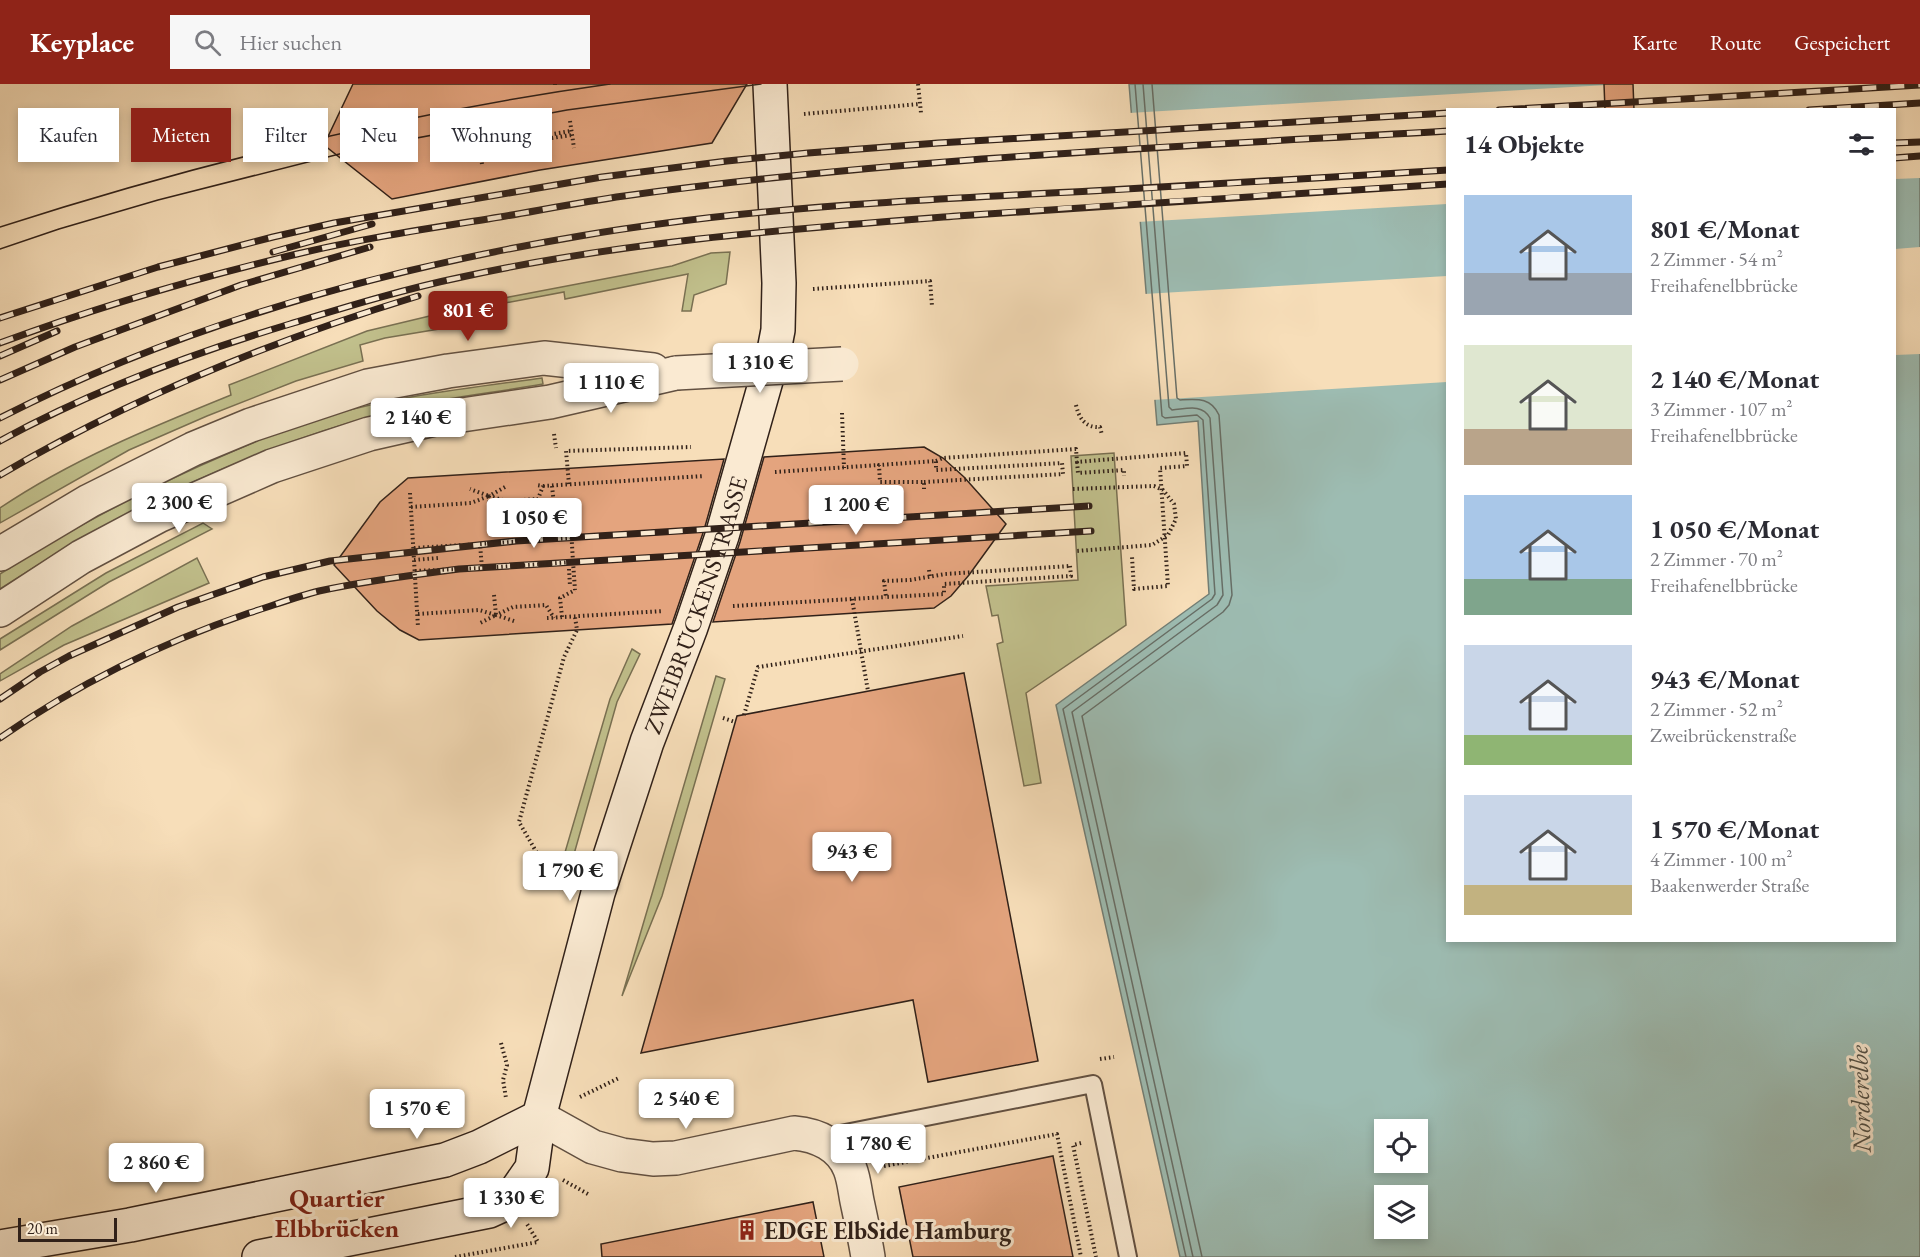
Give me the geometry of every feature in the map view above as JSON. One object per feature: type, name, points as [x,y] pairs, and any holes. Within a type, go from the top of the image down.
[{"type":"street","name":"ZWEIBRÜCKENSTRASSE","points":[[259,1257],[489,1211],[510,1197],[532,1168],[538,1117],[598,893],[647,742],[691,627],[714,558],[773,356],[778,330],[779,283],[770,84]]},
{"type":"street","points":[[0,554],[89,501],[193,449],[250,425],[368,386],[439,372],[544,358],[676,372],[842,364]]},
{"type":"street","points":[[0,610],[81,557],[139,526],[272,466],[369,434],[435,419],[550,402],[676,372]]},
{"type":"street","points":[[5,1249],[445,1160],[538,1117],[593,1147],[622,1155],[653,1159],[675,1158],[794,1133],[819,1138],[833,1146],[851,1170],[868,1257]]},
{"type":"lane","points":[[819,1138],[1093,1084],[1128,1257]]},
{"type":"path","points":[[918,84],[921,113]]},
{"type":"path","points":[[813,113],[920,104]]},
{"type":"path","points":[[570,121],[574,148]]},
{"type":"path","points":[[552,138],[572,133]]},
{"type":"path","points":[[552,136],[572,133]]},
{"type":"path","points":[[813,289],[930,281],[932,306]]},
{"type":"path","points":[[1076,405],[1084,422],[1091,427],[1101,427],[1102,435]]},
{"type":"path","points":[[842,413],[844,468]]},
{"type":"path","points":[[554,428],[556,448]]},
{"type":"path","points":[[569,484],[566,451],[690,447]]},
{"type":"path","points":[[936,461],[936,470],[1062,463],[1063,474],[924,482],[880,482],[879,465],[1076,449],[1078,472],[1124,470],[1124,476]]},
{"type":"path","points":[[1077,462],[1186,453],[1187,466],[1160,468],[1168,586],[1134,589],[1132,557]]},
{"type":"path","points":[[924,482],[924,489]]},
{"type":"path","points":[[470,489],[506,501],[538,499],[543,486],[537,485]]},
{"type":"path","points":[[552,486],[554,504],[567,512],[572,538],[572,589]]},
{"type":"path","points":[[1073,489],[1154,486],[1164,490],[1170,497],[1176,512],[1168,535],[1152,545],[1077,551]]},
{"type":"path","points":[[411,507],[471,503],[505,487]]},
{"type":"path","points":[[410,493],[418,627]]},
{"type":"path","points":[[489,496],[490,516]]},
{"type":"path","points":[[567,512],[567,532]]},
{"type":"path","points":[[414,548],[572,538]]},
{"type":"path","points":[[480,544],[482,568]]},
{"type":"path","points":[[414,560],[438,558]]},
{"type":"path","points":[[415,571],[573,562]]},
{"type":"path","points":[[1070,566],[1071,576],[944,584],[944,594],[886,597],[885,581],[930,577],[945,574],[1070,566]]},
{"type":"path","points":[[569,569],[572,589]]},
{"type":"path","points":[[929,570],[930,577]]},
{"type":"path","points":[[562,617],[560,598],[572,589]]},
{"type":"path","points":[[494,595],[496,615]]},
{"type":"path","points":[[852,599],[868,691]]},
{"type":"path","points":[[480,623],[513,607],[546,605],[554,618],[547,618]]},
{"type":"path","points":[[418,614],[479,610],[514,621]]},
{"type":"path","points":[[548,872],[519,822],[564,657],[577,630],[575,616]]},
{"type":"path","points":[[744,715],[758,667],[963,636]]},
{"type":"path","points":[[723,718],[735,722]]},
{"type":"path","points":[[884,1166],[1057,1134],[1081,1257]]},
{"type":"path","points":[[1075,1152],[1096,1257]]},
{"type":"path","points":[[456,1257],[538,1242]]},
{"type":"shaded area","points":[[730,252],[726,284],[694,295],[691,311],[682,311],[688,274],[565,299],[564,292],[457,312],[445,328],[385,338],[360,345],[363,361],[296,381],[129,450],[0,523],[0,508],[83,460],[142,432],[231,395],[229,385],[367,331],[509,297],[672,266],[711,253]]},
{"type":"shaded area","points":[[542,378],[543,384],[450,398],[395,410],[291,442],[190,483],[141,507],[46,560],[0,589],[0,574],[84,524],[170,480],[277,433],[314,420],[380,403]]},
{"type":"shaded area","points":[[1114,453],[1126,625],[1026,693],[1041,783],[1024,786],[997,644],[1003,642],[998,615],[992,616],[986,586],[1078,580],[1071,456]]},
{"type":"shaded area","points":[[203,523],[212,529],[109,582],[0,650],[0,639],[106,573]]},
{"type":"shaded area","points":[[197,558],[209,583],[64,645],[0,681],[0,674],[72,626]]},
{"type":"shaded area","points":[[632,649],[640,654],[617,702],[565,886],[556,883],[610,699]]},
{"type":"shaded area","points":[[716,676],[725,679],[662,896],[622,996]]},
{"type":"water","name":"Norderelbe","points":[[1129,84],[1604,84],[1605,108],[1446,108],[1446,942],[1896,942],[1896,108],[1920,84],[1920,1257],[1180,1257],[1056,705],[1209,594],[1198,421],[1157,425]]},
{"type":"pier","points":[[1630,84],[1920,84],[1920,178],[1896,179],[1896,108],[1631,108]]},
{"type":"pier","points":[[1607,85],[1608,108],[1446,108],[1446,204],[1137,222],[1129,113]]},
{"type":"pier","points":[[1920,247],[1920,354],[1896,355],[1896,249]]},
{"type":"pier","points":[[1446,276],[1446,382],[1152,400],[1144,294]]},
{"type":"building","points":[[353,84],[747,84],[712,143],[540,170],[392,199],[345,162],[418,162],[418,108],[342,108]]},
{"type":"building","points":[[1604,84],[1633,84],[1634,108],[1605,108]]},
{"type":"building","points":[[340,111],[340,158],[328,148],[328,137]]},
{"type":"building","points":[[924,447],[943,458],[964,477],[1006,524],[951,596],[934,608],[713,622],[740,542],[764,457]]},
{"type":"building","points":[[724,459],[704,530],[672,624],[419,640],[400,630],[377,611],[334,565],[380,502],[408,478]]},
{"type":"building","points":[[964,673],[1038,1061],[928,1082],[913,1000],[641,1053],[737,716]]},
{"type":"building","points":[[1053,1156],[1073,1257],[913,1257],[899,1187]]},
{"type":"building","name":"EDGE ElbSide Hamburg","points":[[813,1202],[824,1257],[602,1257],[601,1244]]},
{"type":"tram line","points":[[0,227],[150,182],[302,142],[455,110],[610,84]]},
{"type":"tram line","points":[[0,249],[158,200],[363,148],[567,110],[761,84]]},
{"type":"railway","points":[[1533,108],[1920,85]]},
{"type":"railway","points":[[1841,108],[1920,103]]},
{"type":"railway","points":[[0,318],[158,267],[273,237],[334,223],[602,177],[727,161],[938,143],[1446,113]]},
{"type":"railway","points":[[0,343],[147,294],[297,254],[347,243],[624,196],[829,172],[932,163],[1446,131]]},
{"type":"railway","points":[[1896,143],[1920,142]]},
{"type":"railway","points":[[1896,158],[1920,156]]},
{"type":"railway","points":[[0,418],[139,355],[282,305],[430,266],[580,236],[707,218],[835,206],[1446,170]]},
{"type":"railway","points":[[0,441],[105,390],[215,348],[397,293],[523,265],[646,245],[833,226],[1079,207],[1446,184]]},
{"type":"railway","points":[[273,252],[372,224]]},
{"type":"railway","points":[[0,380],[75,347],[241,285],[370,247]]},
{"type":"railway","points":[[0,475],[100,421],[204,373],[310,332],[418,296]]},
{"type":"railway","points":[[0,356],[57,331]]},
{"type":"railway","points":[[0,699],[69,656],[178,607],[263,577],[330,561],[516,541],[1089,506]]},
{"type":"railway","points":[[0,738],[59,700],[152,651],[249,613],[336,587],[459,569],[1091,531]]},
{"type":"place","name":"EDGE ElbSide Hamburg","points":[[747,1230]]},
{"type":"district","name":"Quartier Elbbrücken","points":[[337,1213]]}]
